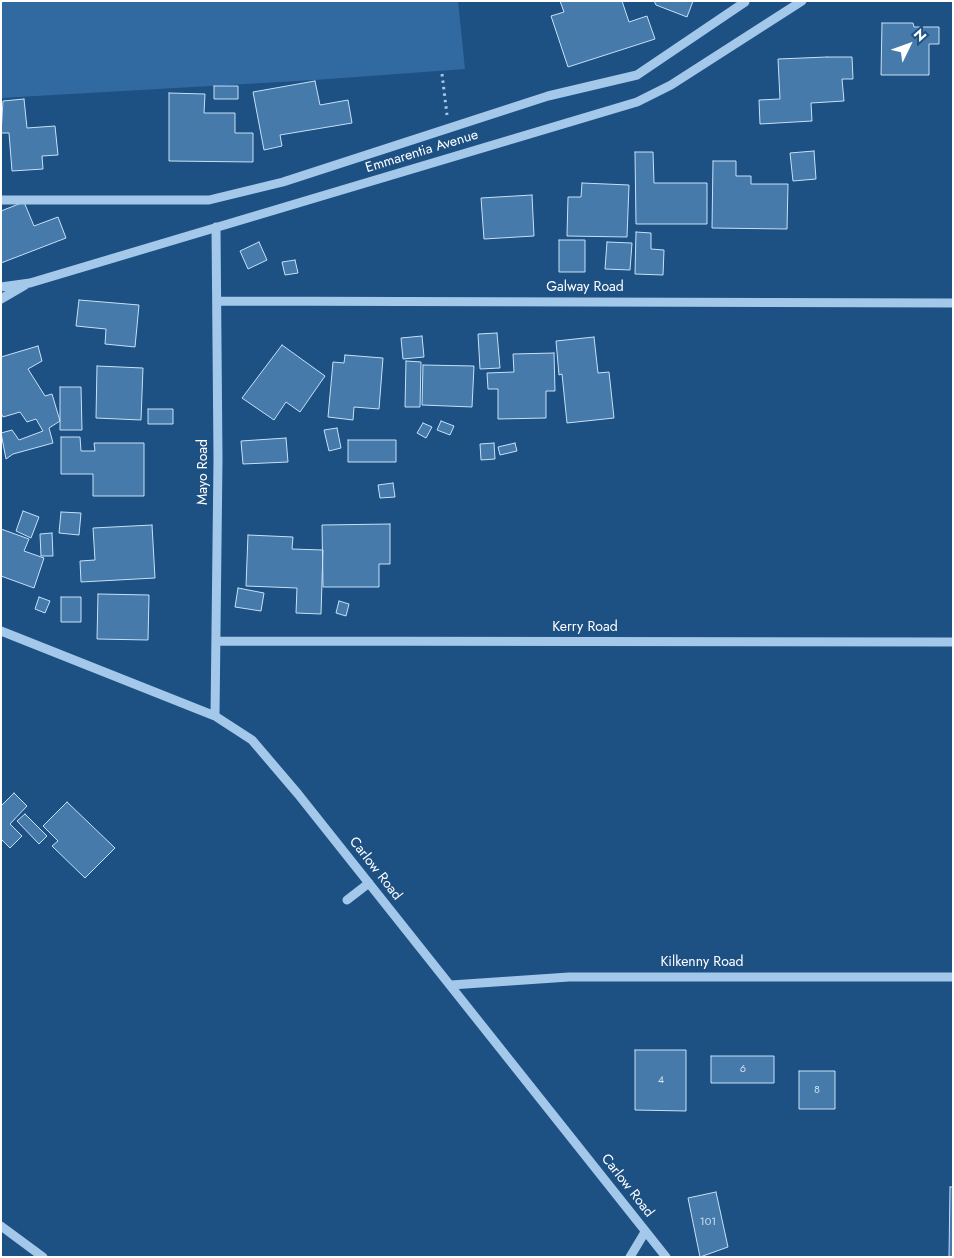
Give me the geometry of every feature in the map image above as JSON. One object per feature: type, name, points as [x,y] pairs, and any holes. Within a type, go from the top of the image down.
[{"type":"street","name":"Emmarentia Avenue","points":[[1,299],[30,283],[94,262],[637,102],[671,85],[802,1]]},
{"type":"street","points":[[1,200],[209,200],[283,182],[548,96],[637,75],[745,2]]},
{"type":"street","name":"Mayo Road","points":[[214,716],[217,641],[218,301],[216,227]]},
{"type":"street","name":"Emmarentia Avenue","points":[[1,286],[30,283]]},
{"type":"street","name":"Galway Road","points":[[218,301],[953,303]]},
{"type":"street","name":"Carlow Road","points":[[1,631],[214,716],[242,732],[258,747],[451,985],[666,1257]]},
{"type":"street","name":"Kerry Road","points":[[217,641],[953,642]]},
{"type":"street","points":[[347,900],[369,883]]},
{"type":"street","name":"Kilkenny Road","points":[[451,985],[569,978],[953,977]]},
{"type":"street","points":[[1,1226],[43,1257]]},
{"type":"street","name":"Carlow Road","points":[[630,1257],[645,1232]]},
{"type":"path","points":[[442,74],[448,128]]},
{"type":"shaded area","points":[[1,1],[458,1],[465,69],[315,80],[1,98]]},
{"type":"building","points":[[560,1],[622,1],[629,22],[647,16],[655,39],[568,67],[551,16],[564,12]]},
{"type":"building","points":[[654,1],[693,1],[687,17],[656,5]]},
{"type":"building","points":[[882,23],[913,23],[914,27],[939,27],[939,44],[929,44],[929,75],[881,75]]},
{"type":"building","points":[[852,57],[853,79],[842,79],[844,101],[811,103],[812,121],[760,124],[759,100],[780,99],[778,59]]},
{"type":"building","points":[[315,81],[320,105],[348,100],[352,123],[280,135],[282,146],[264,150],[253,92]]},
{"type":"building","points":[[214,86],[238,86],[238,99],[214,99]]},
{"type":"building","points":[[169,93],[205,94],[204,113],[235,113],[235,133],[253,133],[253,162],[169,161]]},
{"type":"building","points":[[24,99],[27,128],[55,126],[58,155],[42,156],[43,169],[12,171],[9,133],[1,133],[3,101]]},
{"type":"building","points":[[814,151],[816,179],[793,181],[790,153]]},
{"type":"building","points":[[635,152],[653,152],[654,183],[707,183],[707,224],[636,224]]},
{"type":"building","points":[[713,161],[736,161],[736,176],[751,176],[751,184],[788,184],[787,229],[712,228]]},
{"type":"building","points":[[582,183],[629,185],[627,237],[567,236],[568,197],[581,197]]},
{"type":"building","points":[[532,195],[534,236],[484,239],[481,198]]},
{"type":"building","points":[[24,202],[34,226],[58,217],[66,238],[1,263],[1,211]]},
{"type":"building","points":[[636,232],[651,233],[651,249],[664,250],[663,275],[635,274]]},
{"type":"building","points":[[559,240],[585,240],[585,272],[559,272]]},
{"type":"building","points":[[259,242],[267,260],[248,269],[240,251]]},
{"type":"building","points":[[607,242],[632,243],[630,270],[605,269]]},
{"type":"building","points":[[295,260],[298,273],[285,275],[282,262]]},
{"type":"building","points":[[79,300],[139,305],[135,347],[105,344],[106,329],[76,326]]},
{"type":"building","points":[[497,333],[500,368],[480,369],[478,334]]},
{"type":"building","points":[[422,336],[424,357],[403,359],[401,338]]},
{"type":"building","points":[[594,337],[598,373],[609,372],[614,418],[567,423],[562,374],[559,375],[556,341]]},
{"type":"building","points":[[282,345],[325,376],[300,412],[286,402],[274,420],[242,398]]},
{"type":"building","points":[[38,346],[42,361],[28,369],[45,396],[52,394],[60,421],[49,428],[53,443],[13,454],[6,459],[1,433],[12,430],[19,440],[43,431],[36,419],[27,422],[20,412],[3,417],[1,413],[1,357]]},
{"type":"building","points":[[554,353],[555,391],[546,391],[546,418],[498,419],[498,389],[488,389],[487,373],[514,372],[513,354]]},
{"type":"building","points":[[345,355],[383,358],[379,409],[354,407],[353,420],[328,417],[333,362],[344,363]]},
{"type":"building","points":[[406,361],[421,362],[420,407],[405,407]]},
{"type":"building","points":[[423,365],[474,366],[472,407],[422,405]]},
{"type":"building","points":[[97,366],[143,368],[141,420],[96,418]]},
{"type":"building","points":[[60,387],[81,387],[82,430],[60,430]]},
{"type":"building","points":[[148,409],[173,409],[173,424],[148,424]]},
{"type":"building","points":[[441,421],[454,426],[450,435],[437,430]]},
{"type":"building","points":[[423,423],[432,427],[426,438],[417,433]]},
{"type":"building","points":[[337,428],[341,448],[329,451],[324,430]]},
{"type":"building","points":[[61,437],[80,437],[81,451],[95,451],[94,443],[144,443],[144,496],[93,496],[93,474],[61,474]]},
{"type":"building","points":[[286,438],[288,462],[243,464],[241,441]]},
{"type":"building","points":[[348,440],[396,440],[396,462],[348,462]]},
{"type":"building","points":[[494,443],[495,459],[481,460],[480,444]]},
{"type":"building","points":[[515,443],[517,451],[500,455],[498,447]]},
{"type":"building","points":[[393,483],[395,497],[380,498],[378,485]]},
{"type":"building","points":[[23,511],[39,517],[31,538],[16,531]]},
{"type":"building","points":[[61,512],[81,513],[79,535],[59,533]]},
{"type":"building","points":[[390,524],[390,564],[379,564],[379,587],[323,587],[322,525]]},
{"type":"building","points":[[152,525],[155,578],[81,582],[80,561],[95,560],[93,528]]},
{"type":"building","points":[[1,529],[29,539],[24,551],[44,558],[34,588],[1,576]]},
{"type":"building","points":[[52,533],[53,556],[41,556],[40,534]]},
{"type":"building","points":[[248,535],[293,537],[292,549],[323,550],[321,614],[296,613],[297,588],[246,586]]},
{"type":"building","points":[[238,588],[264,593],[261,611],[235,607]]},
{"type":"building","points":[[98,594],[149,595],[148,640],[97,639]]},
{"type":"building","points":[[39,597],[50,601],[45,613],[35,609]]},
{"type":"building","points":[[61,597],[81,597],[81,622],[61,622]]},
{"type":"building","points":[[339,601],[349,604],[346,616],[336,613]]},
{"type":"building","points":[[14,793],[27,806],[10,824],[22,836],[10,848],[1,839],[1,806]]},
{"type":"building","points":[[67,802],[115,848],[85,878],[52,846],[58,841],[43,826]]},
{"type":"building","points":[[25,814],[47,836],[39,844],[17,821]]},
{"type":"building","points":[[635,1050],[686,1050],[686,1111],[635,1110]]},
{"type":"building","points":[[711,1056],[774,1056],[774,1083],[711,1083]]},
{"type":"building","points":[[799,1071],[835,1071],[835,1109],[799,1109]]},
{"type":"building","points":[[950,1187],[953,1187],[953,1257],[949,1257]]},
{"type":"building","points":[[716,1192],[728,1247],[700,1257],[688,1198]]}]
